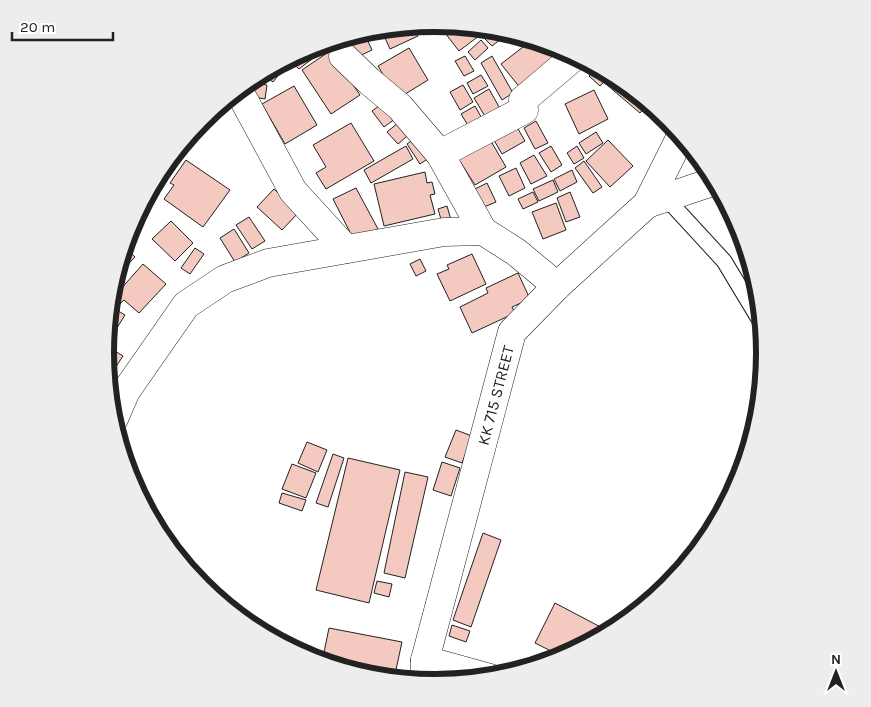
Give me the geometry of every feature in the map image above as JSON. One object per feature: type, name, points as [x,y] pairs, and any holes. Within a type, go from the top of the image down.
[{"type":"street","points":[[343,56],[368,81],[400,107],[440,154],[483,231],[516,252],[557,286]]},
{"type":"street","points":[[440,154],[524,110],[522,100],[568,62]]},
{"type":"street","points":[[242,98],[293,191],[346,250]]},
{"type":"street","name":"KK 715 STREET","points":[[424,671],[512,332],[557,286],[657,201],[678,144]]},
{"type":"street","points":[[657,201],[707,184]]},
{"type":"street","points":[[119,406],[126,391],[186,305],[225,279],[268,263],[444,232],[483,231]]},
{"type":"street","points":[[424,671],[452,674]]},
{"type":"lane","points":[[657,201],[724,261],[754,310]]},
{"type":"building","points":[[445,32],[479,35],[459,51]]},
{"type":"building","points":[[416,33],[418,36],[390,49],[385,37]]},
{"type":"building","points":[[484,36],[500,39],[492,46]]},
{"type":"building","points":[[367,40],[372,50],[353,59],[346,45]]},
{"type":"building","points":[[481,40],[488,48],[475,60],[468,52]]},
{"type":"building","points":[[525,45],[556,56],[562,64],[525,94],[501,64]]},
{"type":"building","points":[[409,48],[428,80],[397,99],[378,66]]},
{"type":"building","points":[[330,51],[360,95],[331,114],[302,70]]},
{"type":"building","points":[[316,56],[299,69],[295,65]]},
{"type":"building","points":[[465,56],[474,71],[464,76],[455,61]]},
{"type":"building","points":[[492,56],[513,93],[502,100],[481,63]]},
{"type":"building","points":[[280,73],[273,82],[269,79]]},
{"type":"building","points":[[591,73],[604,81],[600,86],[589,76]]},
{"type":"building","points":[[481,75],[488,86],[473,94],[467,83]]},
{"type":"building","points":[[262,84],[267,85],[265,99],[248,96],[248,93]]},
{"type":"building","points":[[608,84],[614,87],[643,109],[640,113],[607,85]]},
{"type":"building","points":[[463,85],[473,102],[460,110],[450,92]]},
{"type":"building","points":[[294,86],[317,125],[285,144],[262,104]]},
{"type":"building","points":[[489,89],[503,114],[489,123],[474,98]]},
{"type":"building","points":[[594,90],[608,119],[579,134],[565,104]]},
{"type":"building","points":[[387,100],[399,116],[384,127],[372,111]]},
{"type":"building","points":[[475,106],[485,124],[472,132],[461,114]]},
{"type":"building","points":[[404,118],[414,130],[398,144],[387,132]]},
{"type":"building","points":[[536,121],[548,143],[535,149],[524,128]]},
{"type":"building","points":[[514,122],[525,141],[502,154],[491,135]]},
{"type":"building","points":[[351,123],[374,161],[326,189],[316,173],[326,167],[313,145]]},
{"type":"building","points":[[596,132],[603,143],[586,154],[579,143]]},
{"type":"building","points":[[418,136],[432,156],[420,164],[407,144]]},
{"type":"building","points":[[488,136],[506,167],[475,185],[456,155]]},
{"type":"building","points":[[608,140],[633,166],[610,187],[586,161]]},
{"type":"building","points":[[406,146],[413,159],[371,183],[364,170]]},
{"type":"building","points":[[551,146],[562,165],[551,172],[539,153]]},
{"type":"building","points":[[577,146],[584,158],[574,164],[567,153]]},
{"type":"building","points":[[534,155],[547,176],[531,184],[520,163]]},
{"type":"building","points":[[186,160],[230,190],[203,227],[164,199],[174,185],[170,183]]},
{"type":"building","points":[[584,161],[602,187],[593,193],[575,168]]},
{"type":"building","points":[[516,168],[525,188],[509,196],[499,176]]},
{"type":"building","points":[[572,170],[577,182],[560,191],[554,179]]},
{"type":"building","points":[[425,172],[427,183],[432,182],[435,194],[430,195],[435,214],[384,226],[374,184]]},
{"type":"building","points":[[553,180],[558,192],[539,201],[533,189]]},
{"type":"building","points":[[487,183],[496,202],[484,207],[475,189]]},
{"type":"building","points":[[356,188],[378,229],[355,242],[333,199]]},
{"type":"building","points":[[274,189],[299,212],[282,230],[257,207]]},
{"type":"building","points":[[533,192],[538,202],[523,209],[518,199]]},
{"type":"building","points":[[570,192],[580,217],[566,222],[557,198]]},
{"type":"building","points":[[556,203],[566,230],[543,239],[532,212]]},
{"type":"building","points":[[447,206],[451,220],[442,223],[438,209]]},
{"type":"building","points":[[249,217],[265,241],[252,249],[236,225]]},
{"type":"building","points":[[171,221],[193,243],[175,261],[152,239]]},
{"type":"building","points":[[234,229],[249,253],[235,262],[220,238]]},
{"type":"building","points":[[195,248],[204,254],[190,274],[181,268]]},
{"type":"building","points":[[131,253],[135,257],[126,266]]},
{"type":"building","points":[[472,254],[486,284],[450,301],[437,274],[449,269],[447,265]]},
{"type":"building","points":[[420,259],[426,271],[416,276],[410,264]]},
{"type":"building","points":[[143,264],[166,284],[139,313],[124,300],[118,306],[122,288]]},
{"type":"building","points":[[518,273],[530,299],[512,307],[515,313],[472,333],[460,307],[488,293],[486,288]]},
{"type":"building","points":[[117,310],[125,315],[115,331]]},
{"type":"building","points":[[114,350],[123,356],[115,369]]},
{"type":"building","points":[[456,430],[472,436],[462,463],[445,457]]},
{"type":"building","points":[[307,442],[327,450],[318,472],[298,463]]},
{"type":"building","points":[[333,454],[344,458],[328,507],[316,503]]},
{"type":"building","points":[[348,458],[400,470],[369,603],[316,590]]},
{"type":"building","points":[[442,462],[460,468],[451,496],[433,490]]},
{"type":"building","points":[[292,464],[316,473],[306,498],[282,489]]},
{"type":"building","points":[[405,472],[428,477],[405,578],[384,573]]},
{"type":"building","points":[[282,493],[306,500],[302,511],[279,503]]},
{"type":"building","points":[[483,533],[501,540],[471,627],[453,620]]},
{"type":"building","points":[[377,581],[392,584],[389,597],[374,593]]},
{"type":"building","points":[[555,603],[602,628],[553,652],[535,643]]},
{"type":"building","points":[[452,625],[470,631],[466,642],[449,636]]},
{"type":"building","points":[[329,628],[402,642],[395,672],[352,664],[324,654]]}]
